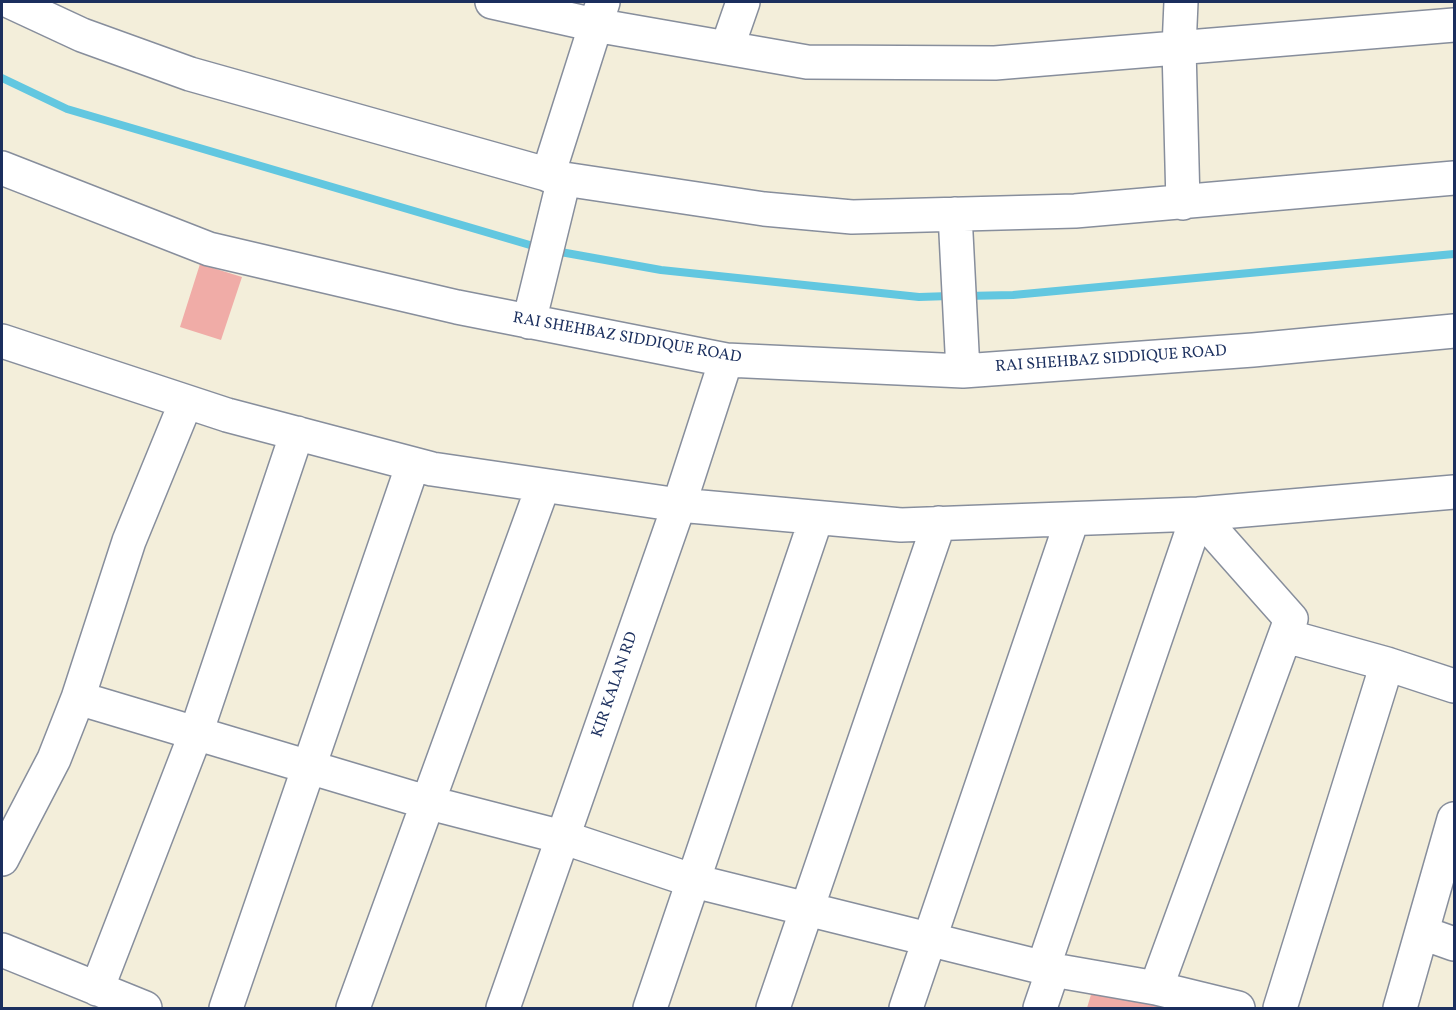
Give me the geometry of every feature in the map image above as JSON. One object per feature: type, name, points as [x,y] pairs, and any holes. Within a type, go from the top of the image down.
[{"type":"street","points":[[11,2],[82,35],[190,74],[556,177],[764,209],[841,216],[1075,211],[1455,178]]},
{"type":"street","points":[[492,2],[599,13],[727,48],[807,62],[995,63],[1455,26]]},
{"type":"street","points":[[727,48],[743,2]]},
{"type":"street","points":[[1181,2],[1179,48],[1183,202]]},
{"type":"street","points":[[529,322],[555,223],[556,177],[599,13]]},
{"type":"street","name":"RAI SHEHBAZ SIDDIQUE ROAD","points":[[2,168],[209,249],[529,322],[726,360],[963,371],[1253,350],[1455,331]]},
{"type":"street","points":[[955,214],[963,371]]},
{"type":"street","points":[[2,341],[186,402],[413,464],[543,486],[679,505],[901,525],[1198,514],[1455,492]]},
{"type":"street","name":"KIR KALAN RD","points":[[502,1008],[679,505],[726,360]]},
{"type":"street","points":[[2,859],[54,759],[78,698],[129,541],[186,402]]},
{"type":"street","points":[[97,989],[196,733],[297,433]]},
{"type":"street","points":[[226,1008],[307,766],[413,464]]},
{"type":"street","points":[[354,1008],[426,802],[543,486]]},
{"type":"street","points":[[1156,988],[1291,619],[1198,514]]},
{"type":"street","points":[[1040,1008],[1048,969],[1198,514]]},
{"type":"street","points":[[650,1008],[816,519]]},
{"type":"street","points":[[906,1008],[1072,520]]},
{"type":"street","points":[[773,1008],[939,523]]},
{"type":"street","points":[[1286,636],[1387,664],[1455,686]]},
{"type":"street","points":[[1280,1008],[1387,664]]},
{"type":"street","points":[[78,698],[426,802],[562,837],[694,881],[1048,969],[1156,988],[1238,1008]]},
{"type":"street","points":[[1400,1008],[1455,819]]},
{"type":"street","points":[[1423,933],[1455,944]]},
{"type":"street","points":[[2,950],[145,1008]]},
{"type":"building","points":[[200,264],[242,277],[221,340],[180,327]]},
{"type":"building","points":[[1095,981],[1186,1008],[1087,1008]]},
{"type":"waterway","points":[[2,78],[67,109],[540,248]]},
{"type":"waterway","points":[[555,251],[661,270],[919,297],[950,296]]},
{"type":"waterway","points":[[965,296],[1013,295],[1454,254]]}]
